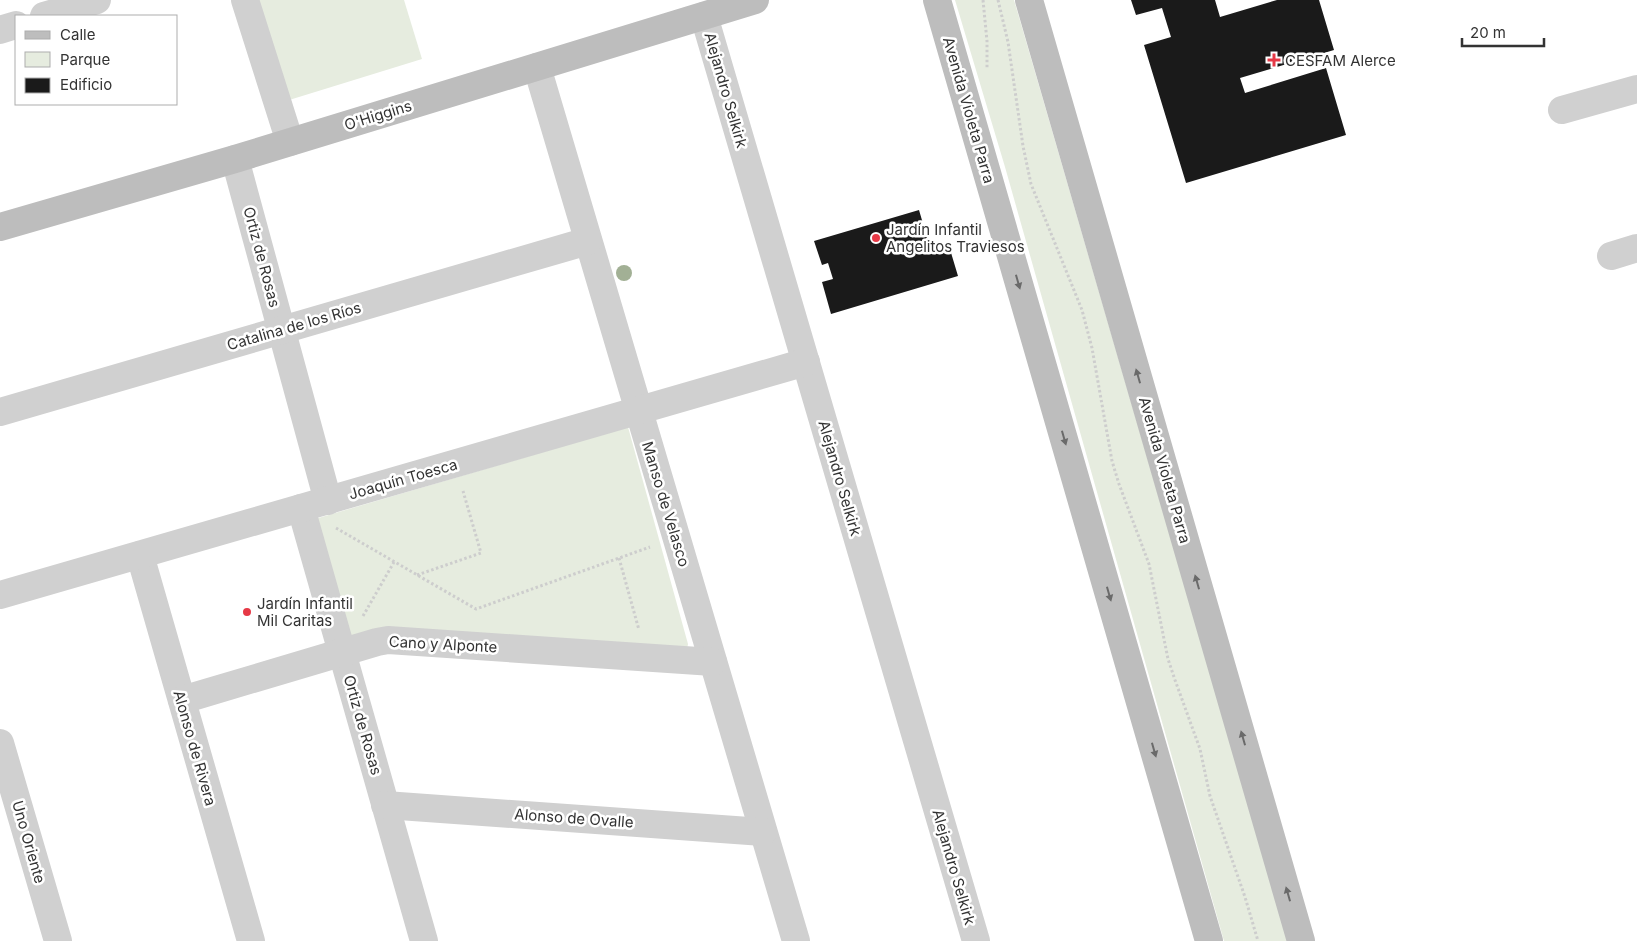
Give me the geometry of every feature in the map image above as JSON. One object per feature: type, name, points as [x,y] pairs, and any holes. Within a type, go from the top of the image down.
[{"type":"main road","name":"O'Higgins","points":[[0,227],[235,159],[755,0]]},
{"type":"main road","name":"Avenida Violeta Parra","points":[[936,0],[1209,941]]},
{"type":"main road","name":"Avenida Violeta Parra","points":[[1029,0],[1301,941]]},
{"type":"street","points":[[47,15],[97,0]]},
{"type":"street","points":[[245,0],[290,142]]},
{"type":"street","name":"Alejandro Selkirk","points":[[704,16],[976,941]]},
{"type":"street","points":[[0,30],[15,25]]},
{"type":"street","name":"Manso de Velasco","points":[[537,67],[796,941]]},
{"type":"street","points":[[1562,110],[1637,89]]},
{"type":"street","name":"Ortiz de Rosas","points":[[235,159],[328,501]]},
{"type":"street","name":"Catalina de los Ríos","points":[[0,412],[588,241]]},
{"type":"street","points":[[1611,256],[1637,248]]},
{"type":"street","name":"Joaquín Toesca","points":[[0,595],[806,362]]},
{"type":"street","name":"Ortiz de Rosas","points":[[301,508],[424,941]]},
{"type":"street","name":"Alonso de Rivera","points":[[140,555],[251,941]]},
{"type":"street","name":"Cano y Alponte","points":[[182,700],[378,642],[399,640],[713,662]]},
{"type":"street","name":"Uno Oriente","points":[[0,743],[50,939]]},
{"type":"street","name":"Alonso de Ovalle","points":[[385,805],[763,832]]},
{"type":"path","points":[[998,0],[1008,42],[1023,146],[1031,184],[1082,310],[1092,348],[1112,461],[1149,564],[1171,666],[1200,749],[1210,796],[1258,941]]},
{"type":"path","points":[[417,575],[481,553],[455,464]]},
{"type":"path","points":[[301,508],[474,608],[479,609],[676,537]]},
{"type":"path","points":[[619,558],[647,657]]},
{"type":"path","points":[[342,652],[394,562]]},
{"type":"green space","points":[[254,0],[404,0],[422,59],[286,101]]},
{"type":"green space","points":[[955,0],[1014,0],[1288,941],[1224,941],[1005,167]]},
{"type":"green space","points":[[628,427],[688,644],[687,649],[353,642],[315,519]]},
{"type":"building","points":[[1131,0],[1215,0],[1220,17],[1277,0],[1319,0],[1334,50],[1240,78],[1245,93],[1326,68],[1346,135],[1186,183],[1144,45],[1171,37],[1162,8],[1136,15]]},
{"type":"building","points":[[919,210],[931,251],[949,246],[958,276],[831,314],[822,282],[833,279],[828,263],[822,265],[814,241]]},
{"type":"place","name":"CESFAM Alerce","points":[[1274,60]]},
{"type":"place","name":"Jardín Infantil Angelitos Traviesos","points":[[876,238]]},
{"type":"place","name":"Jardín Infantil Mil Caritas","points":[[247,612]]}]
